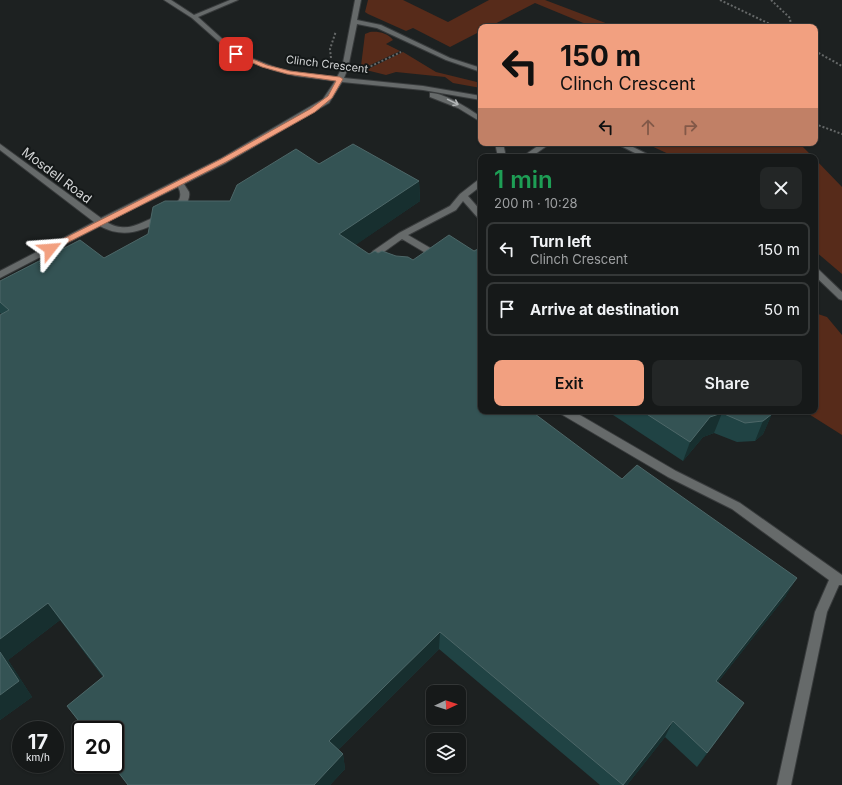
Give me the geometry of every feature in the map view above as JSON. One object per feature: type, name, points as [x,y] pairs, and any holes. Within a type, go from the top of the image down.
[{"type":"lane","name":"Clinch Crescent","points":[[167,0],[194,17],[226,47],[243,58],[289,73],[423,88],[478,97]]},
{"type":"lane","points":[[194,17],[235,0]]},
{"type":"lane","points":[[0,275],[100,222],[223,161],[316,108],[330,97],[345,68],[358,0]]},
{"type":"lane","points":[[355,22],[380,26],[453,61],[478,69]]},
{"type":"lane","points":[[423,88],[432,94],[461,106],[478,118]]},
{"type":"lane","name":"Mosdell Road","points":[[0,146],[100,222],[114,230],[128,230],[143,227],[178,209],[184,201],[185,192],[179,182]]},
{"type":"lane","points":[[530,154],[542,146]]},
{"type":"lane","points":[[625,146],[643,154]]},
{"type":"lane","points":[[402,235],[429,252],[427,263],[412,275],[403,276],[378,264],[376,253],[402,235],[453,208],[462,196],[478,184]]},
{"type":"lane","points":[[462,196],[478,213]]},
{"type":"lane","points":[[818,276],[842,297]]},
{"type":"lane","points":[[570,414],[672,474],[736,506],[839,579],[821,612],[784,785]]},
{"type":"path","points":[[720,0],[771,24]]},
{"type":"path","points":[[771,0],[790,18],[791,24]]},
{"type":"path","points":[[364,70],[417,44]]},
{"type":"path","points":[[818,53],[842,66]]},
{"type":"path","points":[[818,125],[842,134]]},
{"type":"shaded area","points":[[368,0],[403,0],[448,22],[489,0],[545,0],[608,24],[586,24],[535,3],[495,24],[478,24],[478,33],[450,47],[413,28],[406,31],[365,12]]},
{"type":"shaded area","points":[[370,32],[386,34],[393,40],[386,44],[400,51],[364,68],[364,66],[361,66],[365,34]]},
{"type":"shaded area","points":[[403,52],[436,72],[478,82],[478,87],[453,83],[445,77],[396,72],[386,75],[366,70]]},
{"type":"shaded area","points":[[651,146],[802,146],[810,154],[669,154]]},
{"type":"shaded area","points":[[818,162],[842,187],[842,274],[818,254]]},
{"type":"shaded area","points":[[818,314],[827,317],[842,335],[842,435],[809,414],[818,414]]},
{"type":"building","points":[[353,144],[419,181],[339,234],[369,254],[375,251],[378,253],[382,251],[396,256],[408,257],[413,260],[449,235],[474,251],[478,249],[478,414],[535,414],[622,479],[637,465],[797,578],[716,681],[744,703],[707,753],[673,721],[623,785],[440,632],[329,741],[343,754],[314,785],[128,785],[119,773],[124,773],[124,721],[79,721],[67,706],[104,676],[48,603],[0,639],[0,315],[9,310],[0,302],[0,281],[80,240],[104,258],[148,234],[153,207],[165,201],[230,201],[237,185],[296,149],[319,164]]},
{"type":"building","points":[[647,414],[719,414],[710,417],[690,442]]},
{"type":"building","points":[[724,414],[772,414],[763,421],[745,423]]},
{"type":"building","points":[[0,652],[19,681],[0,695]]},
{"type":"route","points":[[50,249],[113,215],[223,161],[312,110],[330,97],[340,79],[289,73],[264,66],[236,54]]}]
